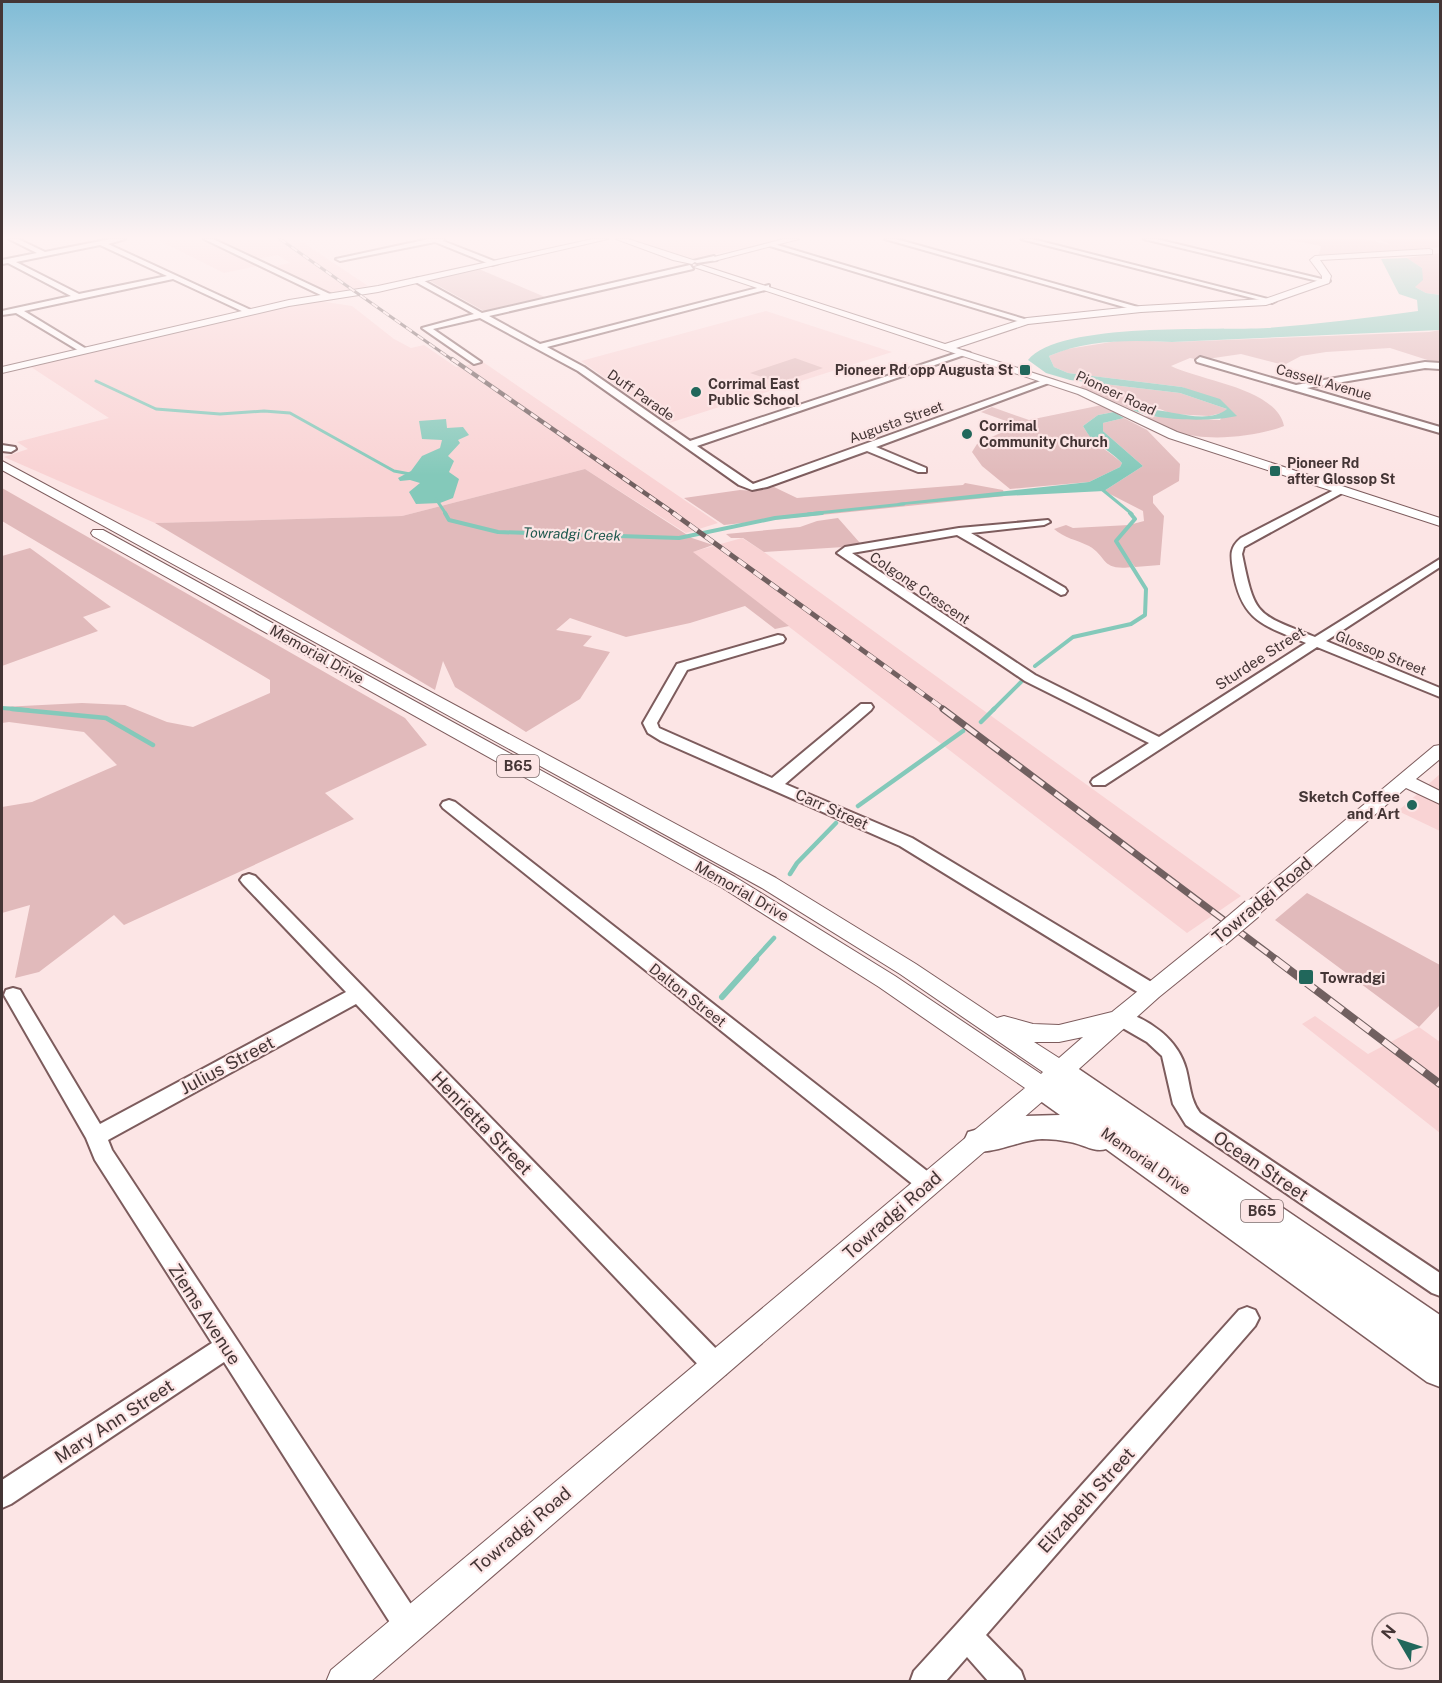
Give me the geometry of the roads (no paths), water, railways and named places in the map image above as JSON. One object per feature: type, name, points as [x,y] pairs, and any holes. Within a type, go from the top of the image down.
[{"type":"highway","name":"Memorial Drive","points":[[1051,1079],[1163,1173],[1440,1370]]},
{"type":"highway","name":"Memorial Drive","points":[[1051,1079],[1440,1335]]},
{"type":"highway","points":[[979,1141],[1026,1127],[1066,1127],[1100,1139],[1163,1173]]},
{"type":"main road","points":[[2,370],[221,318]]},
{"type":"main road","name":"Pioneer Road","points":[[858,318],[1089,394],[1173,435],[1440,522]]},
{"type":"main road","points":[[947,347],[1027,321],[1060,318]]},
{"type":"main road","name":"Memorial Drive","points":[[5,454],[769,883],[948,996],[1051,1079]]},
{"type":"main road","name":"Memorial Drive","points":[[2,479],[737,888],[1051,1079]]},
{"type":"main road","name":"Towradgi Road","points":[[343,1682],[716,1366],[1151,991],[1219,937],[1440,750]]},
{"type":"main road","points":[[1403,780],[1440,798]]},
{"type":"main road","points":[[948,996],[1011,1028],[1036,1035],[1058,1035],[1120,1018]]},
{"type":"street","points":[[30,318],[84,350]]},
{"type":"street","points":[[473,318],[426,328],[477,362]]},
{"type":"street","name":"Duff Parade","points":[[483,318],[581,369],[743,483],[752,487]]},
{"type":"street","points":[[537,347],[649,318]]},
{"type":"street","points":[[1016,318],[1027,321]]},
{"type":"street","points":[[689,445],[966,353]]},
{"type":"street","name":"Cassell Avenue","points":[[1200,360],[1440,430]]},
{"type":"street","points":[[1294,388],[1425,366],[1440,366]]},
{"type":"street","name":"Augusta Street","points":[[752,487],[763,485],[1049,381]]},
{"type":"street","points":[[1428,427],[1440,420]]},
{"type":"street","points":[[867,447],[922,470]]},
{"type":"street","name":"Glossop Street","points":[[1340,490],[1245,540],[1236,550],[1246,602],[1250,610],[1267,622],[1440,693]]},
{"type":"street","name":"Colgong Crescent","points":[[1044,522],[959,531],[843,553],[1030,678],[1160,743]]},
{"type":"street","points":[[959,531],[1061,591]]},
{"type":"street","name":"Sturdee Street","points":[[1099,782],[1440,562]]},
{"type":"street","name":"Carr Street","points":[[778,639],[682,667],[650,723],[653,730],[906,842],[1151,991]]},
{"type":"street","points":[[776,784],[866,707]]},
{"type":"street","name":"Dalton Street","points":[[449,805],[928,1184]]},
{"type":"street","name":"Henrietta Street","points":[[249,880],[716,1366]]},
{"type":"street","name":"Julius Street","points":[[96,1136],[358,994]]},
{"type":"street","name":"Ziems Avenue","points":[[13,995],[96,1136],[103,1154],[408,1625]]},
{"type":"street","name":"Ocean Street","points":[[1120,1018],[1156,1039],[1169,1051],[1180,1099],[1193,1119],[1440,1286]]},
{"type":"street","name":"Elizabeth Street","points":[[925,1682],[1247,1318]]},
{"type":"street","name":"Mary Ann Street","points":[[2,1495],[226,1347]]},
{"type":"street","points":[[966,1635],[1010,1682]]},
{"type":"waterway","name":"Towradgi Creek","points":[[96,381],[156,409],[220,414],[264,411],[290,413],[394,471],[410,474]]},
{"type":"waterway","points":[[1099,487],[1132,514]]},
{"type":"waterway","name":"Towradgi Creek","points":[[436,499],[446,514]]},
{"type":"waterway","name":"Towradgi Creek","points":[[808,514],[904,504]]},
{"type":"waterway","name":"Towradgi Creek","points":[[445,513],[449,520],[498,532],[679,538],[775,518],[822,513]]},
{"type":"waterway","points":[[1035,666],[1073,637],[1131,624],[1145,615],[1146,589],[1116,541],[1135,519],[1130,513]]},
{"type":"waterway","points":[[981,722],[1021,682]]},
{"type":"waterway","points":[[2,708],[28,710]]},
{"type":"waterway","points":[[12,709],[106,718],[153,745]]},
{"type":"waterway","points":[[858,806],[963,731]]},
{"type":"waterway","points":[[790,874],[797,863],[836,823]]},
{"type":"waterway","points":[[754,960],[774,938]]},
{"type":"waterway","points":[[722,997],[756,959]]},
{"type":"railway","points":[[392,318],[454,361]]},
{"type":"railway","points":[[452,359],[675,514]]},
{"type":"railway","points":[[673,513],[945,710]]},
{"type":"railway","points":[[943,709],[1277,960]]},
{"type":"railway","points":[[1275,959],[1440,1084]]},
{"type":"place","name":"Pioneer Rd opp Augusta St","points":[[1025,370]]},
{"type":"place","name":"Corrimal East Public School","points":[[696,392]]},
{"type":"place","name":"Corrimal Community Church","points":[[967,434]]},
{"type":"place","name":"Pioneer Rd after Glossop St","points":[[1275,471]]},
{"type":"place","name":"Sketch Coffee and Art","points":[[1412,805]]},
{"type":"place","name":"Towradgi","points":[[1306,977]]}]
